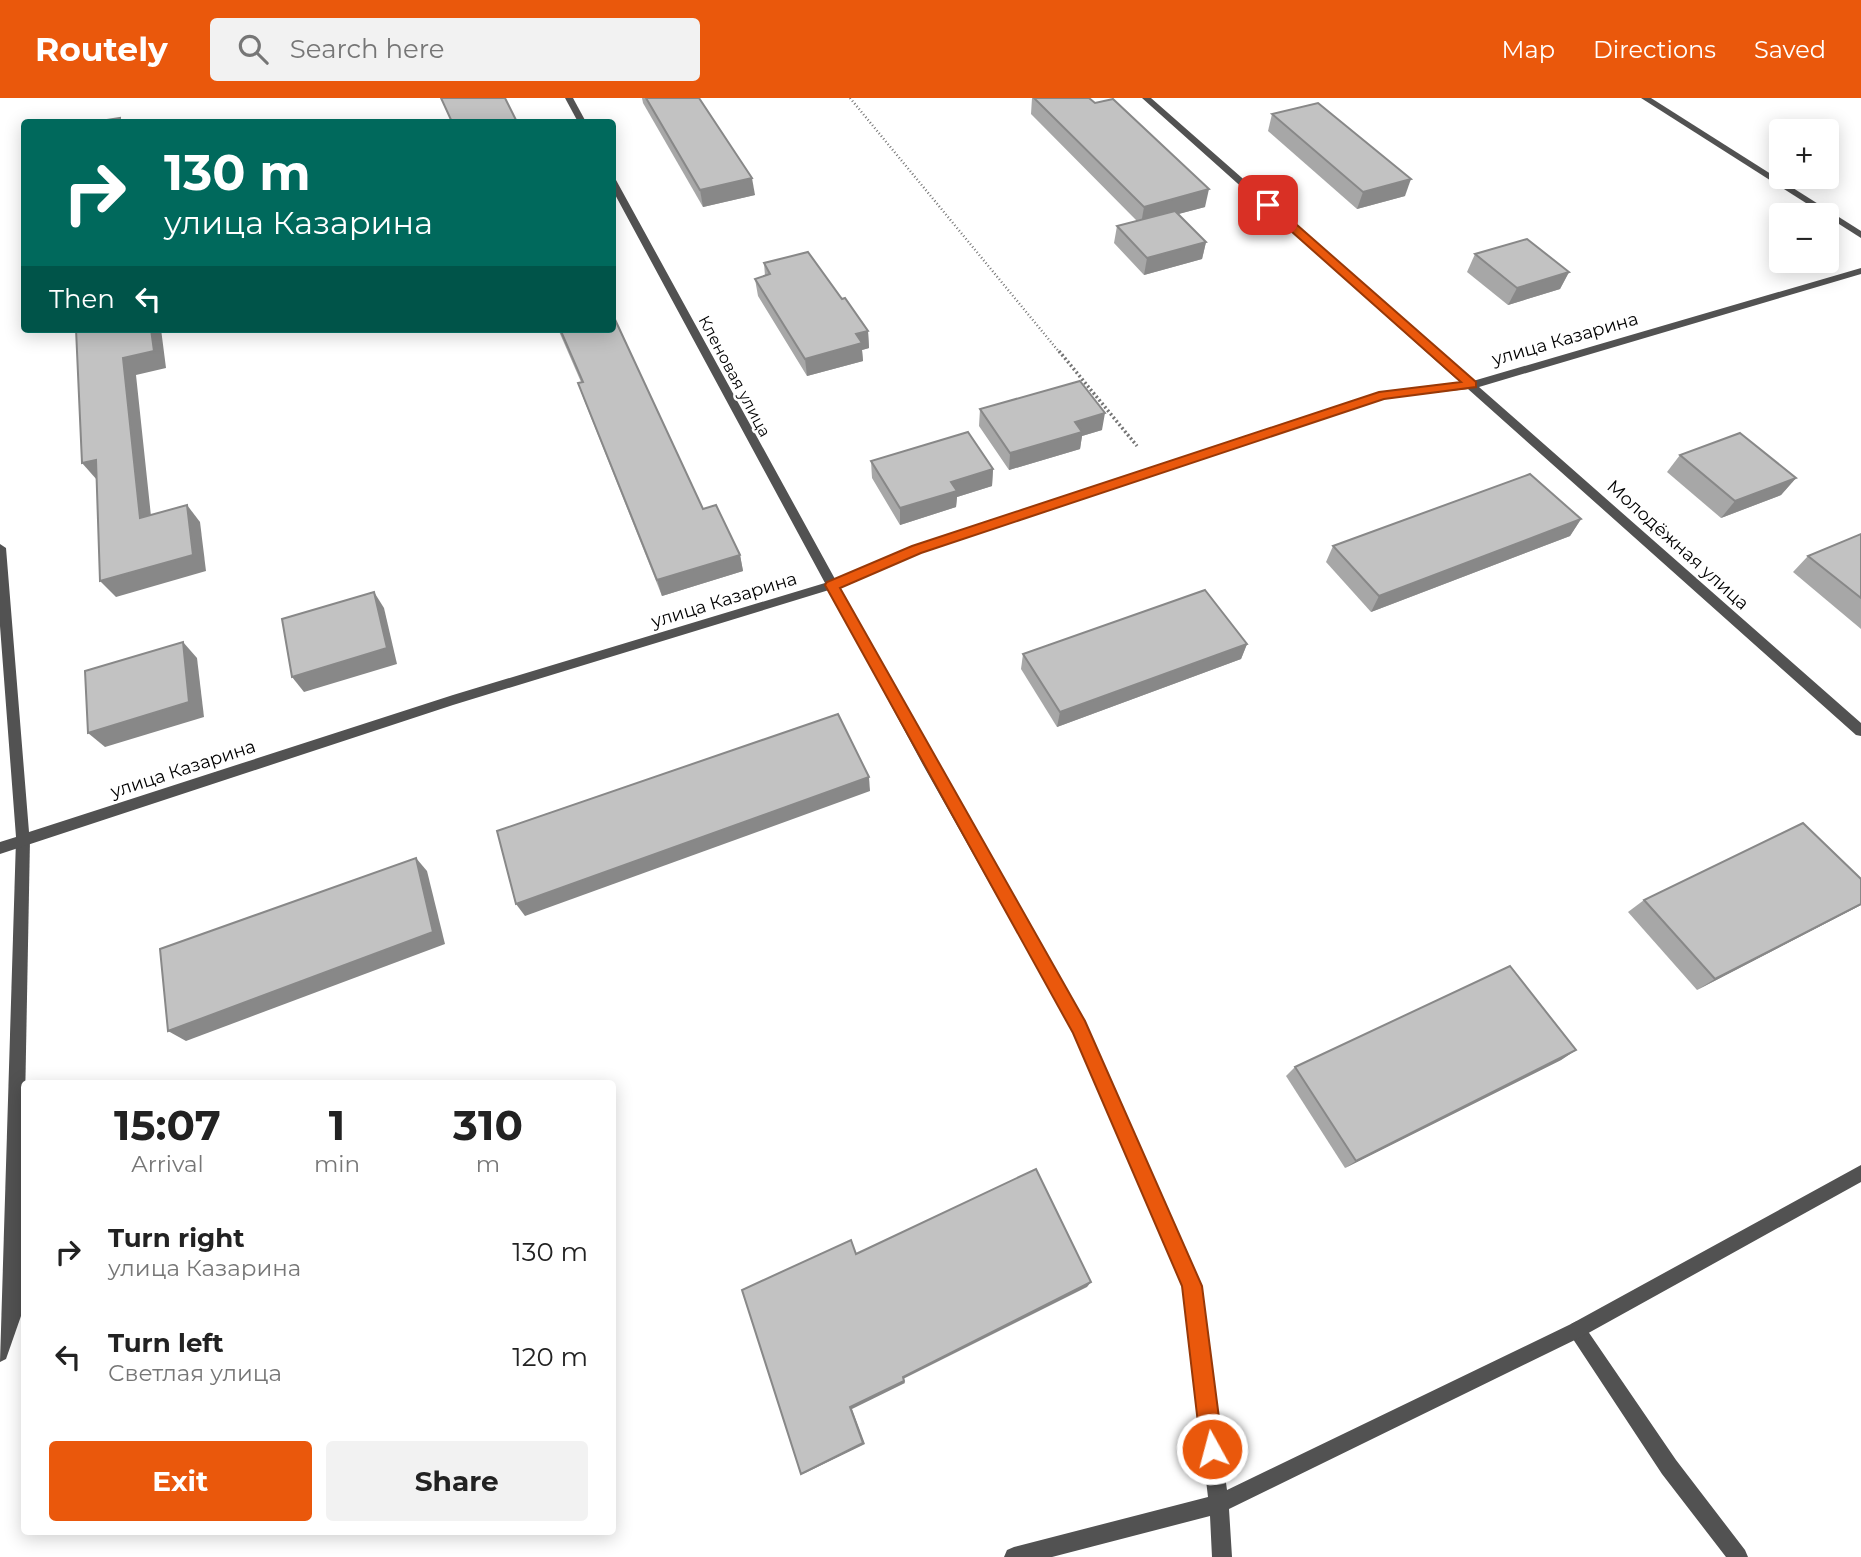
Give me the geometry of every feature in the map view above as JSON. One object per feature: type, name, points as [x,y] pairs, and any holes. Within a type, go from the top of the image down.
[{"type":"street","points":[[569,98],[580,119]]},
{"type":"street","name":"Молодёжная улица","points":[[1146,98],[1861,731]]},
{"type":"street","points":[[1646,98],[1861,235]]},
{"type":"street","name":"Кленовая улица","points":[[616,187],[832,585],[1079,1027],[1192,1286],[1219,1504],[1222,1557]]},
{"type":"street","name":"улица Казарина","points":[[0,848],[453,700],[832,585],[916,550],[1383,395],[1472,385],[1861,271]]},
{"type":"street","points":[[0,548],[23,839],[12,1316],[0,1353]]},
{"type":"street","points":[[1014,1557],[1219,1504],[1577,1330],[1861,1173]]},
{"type":"street","points":[[1577,1330],[1669,1467],[1738,1557]]},
{"type":"path","points":[[850,98],[1157,470]]},
{"type":"building","points":[[441,98],[505,98],[516,119],[451,119]]},
{"type":"building","points":[[646,98],[699,98],[752,178],[700,190]]},
{"type":"building","points":[[1034,98],[1089,98],[1095,103],[1113,99],[1209,189],[1144,207]]},
{"type":"building","points":[[1318,103],[1411,179],[1363,192],[1272,114]]},
{"type":"building","points":[[1175,211],[1206,242],[1147,258],[1117,226]]},
{"type":"building","points":[[1527,239],[1569,272],[1517,288],[1475,254]]},
{"type":"building","points":[[808,252],[868,331],[856,334],[862,343],[805,359],[755,279],[770,274],[764,263]]},
{"type":"building","points":[[616,322],[703,509],[716,505],[740,555],[657,580],[578,383],[583,382],[562,333],[616,333]]},
{"type":"building","points":[[76,333],[152,333],[154,351],[123,358],[140,518],[187,505],[193,555],[100,581],[96,460],[82,463]]},
{"type":"building","points":[[1080,381],[1105,413],[1075,422],[1082,432],[1010,453],[980,409]]},
{"type":"building","points":[[968,432],[993,469],[951,482],[957,491],[900,508],[871,461]]},
{"type":"building","points":[[1740,433],[1796,478],[1735,501],[1680,455]]},
{"type":"building","points":[[1530,474],[1581,519],[1379,596],[1333,546]]},
{"type":"building","points":[[1861,534],[1861,598],[1808,556]]},
{"type":"building","points":[[1205,590],[1247,644],[1060,712],[1023,654]]},
{"type":"building","points":[[374,592],[387,648],[292,677],[282,619]]},
{"type":"building","points":[[183,642],[189,702],[88,733],[85,671]]},
{"type":"building","points":[[838,714],[869,777],[516,904],[497,831]]},
{"type":"building","points":[[1803,823],[1861,879],[1861,904],[1715,979],[1644,900]]},
{"type":"building","points":[[416,858],[433,932],[168,1031],[160,949]]},
{"type":"building","points":[[1510,966],[1576,1050],[1356,1161],[1295,1067]]},
{"type":"building","points":[[1036,1169],[1091,1282],[903,1377],[904,1381],[850,1407],[863,1443],[801,1474],[742,1290],[851,1240],[856,1254]]},
{"type":"route","points":[[1212,1449],[1192,1286],[1079,1027],[832,585],[916,550],[1383,395],[1472,385],[1268,205]]}]
